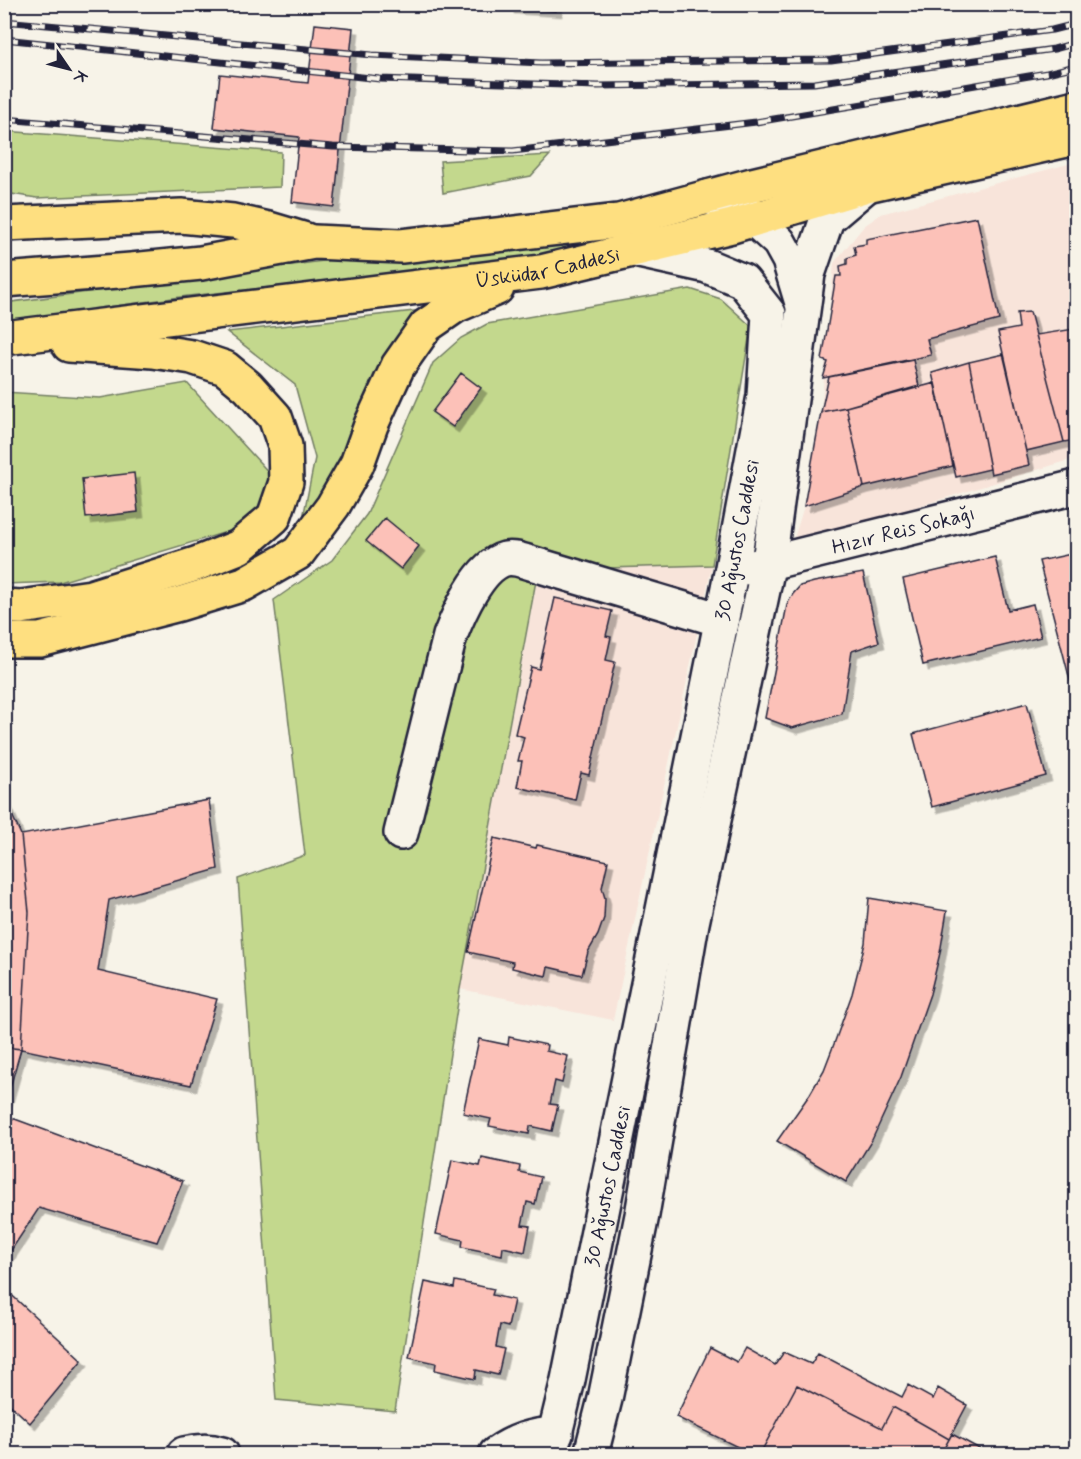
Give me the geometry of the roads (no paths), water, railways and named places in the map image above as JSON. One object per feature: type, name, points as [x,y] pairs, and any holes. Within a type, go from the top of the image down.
[{"type":"main road","name":"Üsküdar Caddesi","points":[[4,280],[201,263],[314,242],[401,246],[619,221],[1077,107]]},
{"type":"main road","name":"Üsküdar Caddesi","points":[[4,339],[541,272],[755,219],[867,185],[1077,138]]},
{"type":"main road","points":[[4,224],[181,216],[233,221],[314,242]]},
{"type":"main road","points":[[4,639],[40,640],[142,615],[244,584],[298,553],[333,506],[357,464],[371,425],[398,366],[426,326],[455,306],[541,272]]},
{"type":"main road","points":[[4,339],[153,351],[192,357],[225,368],[248,387],[275,417],[285,446],[286,482],[274,518],[239,547],[196,564],[91,597],[21,607],[4,606]]},
{"type":"street","name":"30 Ağustos Caddesi","points":[[553,1444],[677,920],[769,562],[808,274],[828,219],[867,185]]},
{"type":"street","name":"30 Ağustos Caddesi","points":[[708,197],[745,212],[779,242],[789,260],[804,307]]},
{"type":"street","name":"30 Ağustos Caddesi","points":[[591,1455],[605,1399],[642,1215],[677,920],[722,620],[764,396],[769,314],[743,280],[707,266],[634,250]]},
{"type":"street","name":"Hızır Reis Sokağı","points":[[731,573],[1077,486]]},
{"type":"street","points":[[401,833],[450,636],[472,591],[495,564],[506,559],[524,561],[722,620]]},
{"type":"street","points":[[496,1455],[511,1444],[540,1434],[553,1444]]},
{"type":"street","points":[[184,1455],[198,1451],[212,1451],[222,1455]]},
{"type":"railway","points":[[4,21],[372,55],[541,63],[831,60],[1052,30],[1076,24]]},
{"type":"railway","points":[[4,39],[380,79],[598,86],[814,83],[1054,49],[1076,43]]},
{"type":"railway","points":[[4,119],[333,147],[513,151],[756,122],[1047,73],[1076,66]]}]
